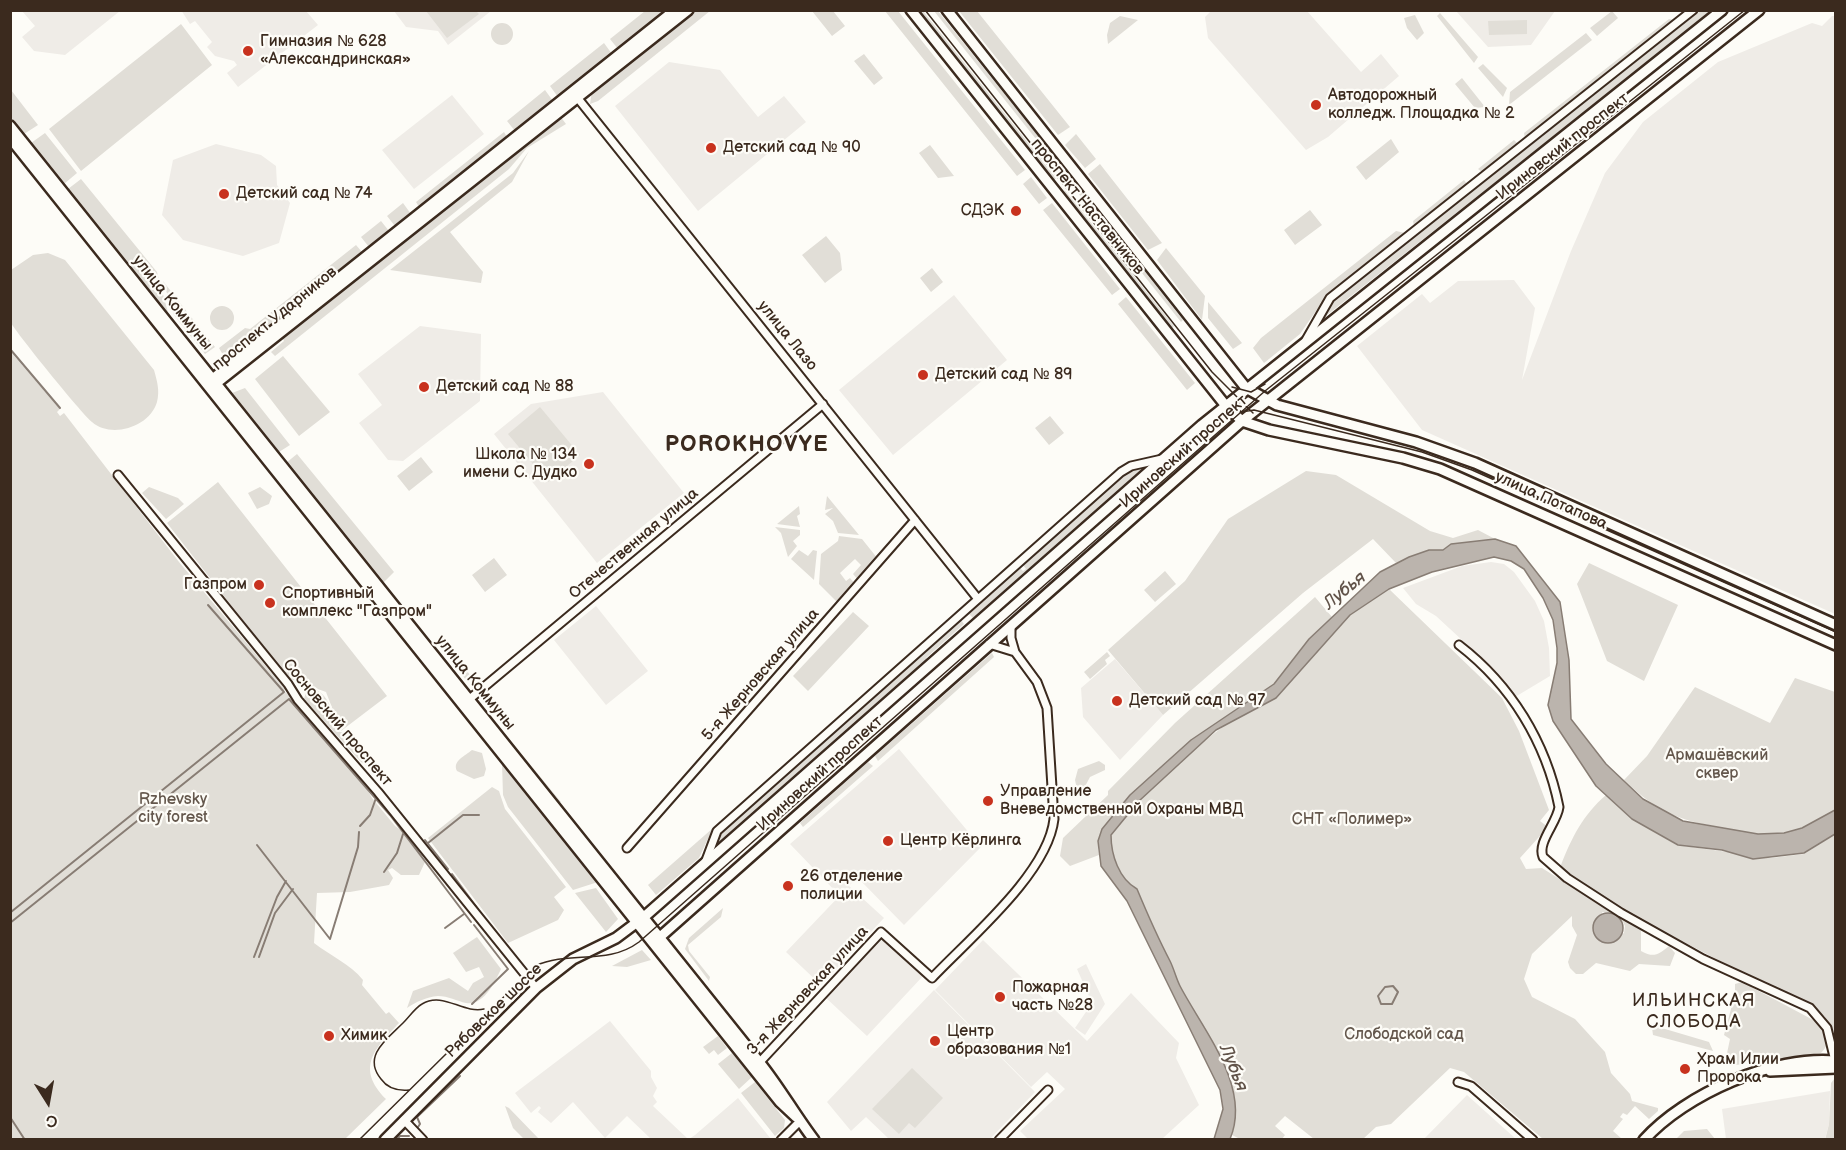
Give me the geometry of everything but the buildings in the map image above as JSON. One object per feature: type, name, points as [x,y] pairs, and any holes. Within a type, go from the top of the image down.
[{"type":"main road","name":"проспект Ударников","points":[[575,95],[675,10]]},
{"type":"main road","name":"проспект Ударников","points":[[213,383],[575,95],[688,10]]},
{"type":"main road","name":"проспект Наставников","points":[[911,10],[1226,406],[1242,421]]},
{"type":"main road","name":"проспект Наставников","points":[[947,10],[1246,388],[1266,400]]},
{"type":"main road","name":"Ириновский проспект","points":[[641,920],[1246,388],[1722,10]]},
{"type":"main road","name":"Ириновский проспект","points":[[660,937],[1266,400],[1759,10]]},
{"type":"main road","name":"улица Коммуны","points":[[10,126],[466,702],[641,920],[660,937],[757,1065],[780,1102],[800,1121],[814,1140]]},
{"type":"main road","name":"улица Коммуны","points":[[10,138],[213,383]]},
{"type":"main road","name":"улица Потапова","points":[[1266,400],[1290,410],[1416,442],[1464,459],[1836,625]]},
{"type":"main road","name":"улица Потапова","points":[[1242,421],[1269,430],[1403,458],[1440,469],[1836,645]]},
{"type":"main road","name":"улица Коммуны","points":[[641,920],[649,938],[757,1065]]},
{"type":"main road","name":"Рябовское шоссе","points":[[385,1140],[536,988],[573,959],[616,938],[641,920]]},
{"type":"main road","points":[[649,938],[660,937]]},
{"type":"main road","points":[[1644,1140],[1657,1125],[1687,1104],[1730,1082],[1767,1071],[1778,1065],[1807,1061],[1835,1061]]},
{"type":"main road","points":[[1767,1071],[1836,1068]]},
{"type":"street","points":[[1306,340],[1330,298],[1693,10]]},
{"type":"street","name":"улица Лазо","points":[[575,95],[978,599]]},
{"type":"street","name":"Отечественная улица","points":[[466,702],[823,404]]},
{"type":"street","name":"Ириновский проспект","points":[[705,863],[717,831],[1121,472],[1141,463],[1164,458]]},
{"type":"street","name":"Сосновский проспект","points":[[118,475],[288,684],[298,700],[378,792],[478,920],[536,988]]},
{"type":"street","name":"5-я Жерновская улица","points":[[627,848],[915,520]]},
{"type":"street","points":[[1012,624],[1011,638],[1015,652]]},
{"type":"street","points":[[989,644],[1015,652]]},
{"type":"street","points":[[1459,645],[1477,659],[1516,701],[1537,740],[1558,807],[1558,818],[1541,852],[1548,863],[1621,913],[1702,959],[1810,1008],[1827,1028],[1835,1061]]},
{"type":"street","name":"3-я Жерновская улица","points":[[757,1065],[881,932],[932,978],[1025,879],[1045,851],[1052,834],[1054,807],[1047,708],[1037,682],[1015,652]]},
{"type":"street","points":[[1458,1082],[1471,1086],[1533,1140]]},
{"type":"street","points":[[999,1140],[1048,1090]]},
{"type":"street","points":[[404,1120],[423,1140]]},
{"type":"street","points":[[781,1140],[800,1121]]},
{"type":"shaded area","name":"Гимназия № 628 «Александринская»","points":[[181,10],[306,11],[318,25],[238,87],[227,73],[237,65],[234,61],[215,56],[207,47],[212,42],[195,21],[190,24]]},
{"type":"shaded area","points":[[22,11],[120,11],[65,55],[34,51],[22,37],[35,26]]},
{"type":"shaded area","points":[[394,11],[491,11],[448,45],[438,31],[406,27]]},
{"type":"shaded area","name":"Автодорожный колледж. Площадка № 2","points":[[1211,11],[1307,11],[1361,72],[1381,54],[1399,76],[1328,137],[1306,150],[1208,38],[1205,17]]},
{"type":"shaded area","points":[[1456,11],[1555,11],[1531,45],[1488,47]]},
{"type":"shaded area","points":[[1832,16],[1835,16],[1835,614],[1422,430],[1357,346],[1422,294],[1430,303],[1458,281],[1514,280],[1535,308],[1522,380],[1571,251],[1605,173],[1643,122],[1718,62],[1812,23],[1822,26]]},
{"type":"shaded area","name":"Детский сад № 90","points":[[669,62],[720,70],[758,117],[784,96],[806,122],[698,211],[615,106]]},
{"type":"shaded area","points":[[452,95],[484,134],[414,189],[382,150]]},
{"type":"shaded area","name":"Детский сад № 74","points":[[216,144],[261,155],[276,166],[277,185],[290,203],[279,243],[243,256],[183,240],[162,215],[173,160]]},
{"type":"shaded area","name":"Детский сад № 89","points":[[954,295],[1007,360],[893,455],[839,390]]},
{"type":"shaded area","name":"Детский сад № 88","points":[[420,326],[481,334],[480,401],[403,461],[388,460],[359,423],[382,405],[358,374]]},
{"type":"shaded area","name":"Школа № 134 имени С. Дудко","points":[[603,392],[684,493],[597,563],[494,434],[531,404]]},
{"type":"shaded area","points":[[1495,539],[1516,546],[1560,602],[1569,660],[1571,719],[1606,764],[1643,799],[1683,821],[1758,834],[1784,833],[1802,828],[1835,810],[1835,834],[1804,853],[1753,859],[1722,850],[1678,845],[1632,819],[1596,786],[1553,721],[1548,705],[1557,663],[1553,620],[1543,598],[1524,569],[1511,561],[1494,557],[1432,572],[1389,589],[1350,615],[1276,698],[1216,730],[1139,801],[1111,835],[1117,866],[1125,879],[1137,889],[1180,986],[1212,1040],[1230,1079],[1235,1099],[1235,1119],[1230,1139],[1214,1139],[1223,1109],[1220,1090],[1127,901],[1101,866],[1098,841],[1102,829],[1130,795],[1191,740],[1274,684],[1309,639],[1380,572],[1409,557],[1429,550],[1443,550],[1451,544]]},
{"type":"shaded area","points":[[1491,562],[1504,564],[1514,572],[1535,601],[1544,621],[1549,648],[1550,676],[1515,697],[1490,666],[1436,616],[1416,604],[1403,588],[1462,566]]},
{"type":"shaded area","points":[[596,606],[648,671],[606,705],[554,640]]},
{"type":"shaded area","name":"Детский сад № 97","points":[[1115,659],[1163,715],[1120,760],[1083,717],[1081,688]]},
{"type":"shaded area","points":[[899,749],[981,847],[904,925],[857,877],[849,886],[884,918],[821,985],[786,952],[846,889],[839,895],[790,844]]},
{"type":"shaded area","points":[[1608,913],[1619,917],[1623,928],[1619,939],[1608,943],[1597,939],[1593,928],[1597,917]]},
{"type":"shaded area","points":[[881,938],[923,976],[867,1036],[826,998]]},
{"type":"shaded area","points":[[983,940],[1087,1041],[1131,993],[1179,1043],[1176,1058],[1199,1105],[1162,1139],[1028,1139],[1020,1131],[1065,1089],[1047,1072],[1031,1087],[935,990]]},
{"type":"shaded area","points":[[1086,964],[1105,1004],[1085,1035],[1075,1028],[1092,1003],[1077,969]]},
{"type":"shaded area","name":"Центр образования №1","points":[[934,990],[1035,1092],[989,1140],[889,1139],[866,1117],[851,1131],[827,1102]]},
{"type":"shaded area","points":[[610,1021],[651,1071],[651,1077],[657,1088],[653,1096],[657,1102],[653,1106],[688,1139],[651,1139],[627,1116],[605,1138],[573,1102],[551,1123],[538,1112],[541,1108],[539,1106],[531,1113],[515,1093]]},
{"type":"shaded area","points":[[1830,1091],[1829,1124],[1825,1139],[1726,1139],[1722,1109]]},
{"type":"shaded area","points":[[1467,1095],[1516,1139],[1424,1139]]},
{"type":"shaded area","points":[[738,1098],[771,1139],[689,1139],[695,1135]]},
{"type":"green space","points":[[426,11],[476,11],[479,14],[447,38]]},
{"type":"green space","points":[[645,11],[667,11],[618,49],[610,39]]},
{"type":"green space","points":[[694,11],[710,11],[598,101],[590,104],[592,91]]},
{"type":"green space","points":[[812,11],[833,11],[845,26],[832,36]]},
{"type":"green space","points":[[885,11],[898,11],[1025,170],[1017,176]]},
{"type":"green space","points":[[919,11],[923,11],[1056,178],[1054,181]]},
{"type":"green space","points":[[934,11],[938,11],[1066,171],[1063,173]]},
{"type":"green space","points":[[959,11],[977,11],[1070,127],[1058,135]]},
{"type":"green space","points":[[1612,11],[1618,18],[1597,36],[1590,28]]},
{"type":"green space","points":[[1700,11],[1712,11],[1322,319],[1332,302]]},
{"type":"green space","points":[[1440,13],[1478,57],[1474,63],[1437,16]]},
{"type":"green space","points":[[1415,15],[1424,33],[1417,40],[1407,28],[1404,18]]},
{"type":"green space","points":[[1120,16],[1138,20],[1108,44],[1107,35],[1110,23]]},
{"type":"green space","points":[[1669,19],[1674,20],[1525,139],[1524,133]]},
{"type":"green space","points":[[1527,20],[1527,34],[1489,35],[1488,21]]},
{"type":"green space","points":[[502,23],[512,30],[513,34],[506,44],[502,45],[492,38],[491,34],[498,24]]},
{"type":"green space","points":[[181,24],[212,65],[81,171],[49,129]]},
{"type":"green space","points":[[1586,33],[1592,40],[1509,105],[1510,92]]},
{"type":"green space","points":[[604,43],[612,54],[558,97],[550,86]]},
{"type":"green space","points":[[864,54],[883,78],[874,85],[854,61]]},
{"type":"green space","points":[[1483,64],[1507,88],[1503,97],[1478,68]]},
{"type":"green space","points":[[1462,78],[1485,107],[1475,108],[1455,84]]},
{"type":"green space","points":[[11,90],[38,125],[24,134],[11,117]]},
{"type":"green space","points":[[545,90],[553,101],[515,131],[507,121]]},
{"type":"green space","points":[[560,116],[566,124],[527,148],[509,169],[275,356],[271,352],[284,341],[282,337]]},
{"type":"green space","points":[[504,132],[507,137],[419,207],[416,202]]},
{"type":"green space","points":[[45,133],[77,173],[64,184],[31,143]]},
{"type":"green space","points":[[1076,134],[1096,159],[1085,168],[1065,145]]},
{"type":"green space","points":[[1391,139],[1399,152],[1366,180],[1356,167]]},
{"type":"green space","points":[[1514,140],[1518,144],[1482,172],[1478,169]]},
{"type":"green space","points":[[930,145],[954,176],[938,178],[919,153]]},
{"type":"green space","points":[[529,151],[512,182],[450,232],[483,272],[481,283],[390,270],[513,173]]},
{"type":"green space","points":[[1100,164],[1162,243],[1148,250],[1088,174]]},
{"type":"green space","points":[[1031,177],[1047,198],[1039,204],[1023,184]]},
{"type":"green space","points":[[1066,178],[1073,185],[1075,183],[1183,320],[1181,322]]},
{"type":"green space","points":[[81,179],[157,272],[169,316],[68,189]]},
{"type":"green space","points":[[1464,180],[1467,184],[1414,226],[1413,221]]},
{"type":"green space","points":[[1059,183],[1174,326],[1171,329],[1063,193],[1065,191]]},
{"type":"green space","points":[[403,203],[411,214],[395,226],[387,216]]},
{"type":"green space","points":[[1052,203],[1120,289],[1112,295],[1043,210]]},
{"type":"green space","points":[[1310,210],[1322,225],[1295,245],[1284,230]]},
{"type":"green space","points":[[381,221],[389,231],[369,247],[361,237]]},
{"type":"green space","points":[[1396,231],[1405,233],[1327,295],[1300,334],[1264,363],[1253,348],[1261,338]]},
{"type":"green space","points":[[826,236],[840,253],[842,270],[825,283],[802,255]]},
{"type":"green space","points":[[356,245],[362,252],[226,360],[219,348],[245,328],[250,329]]},
{"type":"green space","points":[[1166,248],[1205,296],[1202,320],[1157,260]]},
{"type":"green space","points":[[48,253],[65,260],[154,370],[158,390],[157,402],[147,418],[138,424],[129,428],[109,430],[92,422],[48,372],[10,321],[11,270],[33,255]]},
{"type":"green space","points":[[932,268],[943,282],[931,292],[920,278]]},
{"type":"green space","points":[[163,281],[202,331],[192,338],[174,315]]},
{"type":"green space","points":[[1126,297],[1195,383],[1187,390],[1118,304]]},
{"type":"green space","points":[[1208,302],[1242,343],[1233,349],[1208,318]]},
{"type":"green space","points":[[222,306],[231,309],[234,318],[231,327],[222,330],[213,327],[210,318],[213,309]]},
{"type":"green space","points":[[203,332],[215,347],[205,354],[194,340]]},
{"type":"green space","name":"Rzhevsky city forest","points":[[10,351],[60,409],[57,412],[60,416],[64,413],[179,562],[285,689],[284,691],[302,706],[359,775],[372,798],[395,826],[411,837],[425,862],[419,875],[401,875],[392,868],[388,870],[393,878],[389,885],[350,892],[317,893],[314,943],[358,974],[363,980],[362,985],[386,1014],[389,1012],[399,1023],[376,1050],[370,1068],[377,1088],[386,1099],[345,1139],[11,1139]]},
{"type":"green space","points":[[283,356],[330,412],[299,436],[255,379]]},
{"type":"green space","points":[[245,388],[290,445],[279,452],[232,393]]},
{"type":"green space","points":[[540,407],[580,455],[548,482],[508,434]]},
{"type":"green space","points":[[1050,416],[1064,433],[1049,445],[1035,428]]},
{"type":"green space","points":[[297,454],[394,572],[383,583],[286,463]]},
{"type":"green space","points":[[421,457],[433,472],[409,491],[397,476]]},
{"type":"green space","points":[[1142,467],[1143,470],[974,619],[969,614],[1020,568],[1023,571],[1026,569],[1023,565],[1123,476]]},
{"type":"green space","points":[[1306,471],[1336,475],[1430,531],[1453,538],[1478,530],[1495,539],[1451,544],[1443,550],[1428,550],[1396,563],[1373,539],[1303,593],[1163,715],[1108,650],[1185,581],[1228,519]]},
{"type":"green space","name":"Cпортивный комплекс \"Газпром\"","points":[[218,482],[387,696],[341,731],[326,692],[288,678],[167,523]]},
{"type":"green space","points":[[149,487],[178,498],[184,504],[166,519],[142,493]]},
{"type":"green space","points":[[260,487],[272,496],[269,504],[257,509],[248,493]]},
{"type":"green space","points":[[827,496],[859,535],[838,533],[833,521],[825,514],[833,508],[825,510]]},
{"type":"green space","points":[[799,506],[800,514],[797,516],[800,527],[777,524]]},
{"type":"green space","points":[[775,527],[800,530],[800,535],[793,541],[797,546],[788,557],[781,533]]},
{"type":"green space","points":[[839,536],[862,539],[878,559],[859,581],[853,574],[861,565],[855,559],[840,573],[846,581],[850,578],[856,585],[839,604],[819,584],[821,554],[838,541]]},
{"type":"green space","points":[[799,550],[808,556],[813,550],[817,551],[814,580],[791,559]]},
{"type":"green space","points":[[494,558],[507,575],[485,592],[472,575]]},
{"type":"green space","points":[[1589,563],[1678,605],[1644,681],[1607,661],[1577,584]]},
{"type":"green space","points":[[1165,571],[1176,584],[1155,602],[1144,590]]},
{"type":"green space","name":"СНТ «Полимер»","points":[[1389,589],[1502,698],[1519,731],[1549,810],[1540,821],[1548,827],[1520,858],[1526,869],[1542,868],[1610,911],[1610,913],[1602,912],[1609,943],[1624,933],[1625,926],[1621,918],[1641,930],[1641,951],[1656,954],[1669,946],[1675,953],[1670,966],[1639,964],[1630,971],[1596,963],[1583,974],[1576,974],[1568,962],[1577,935],[1572,926],[1572,916],[1532,954],[1524,979],[1532,997],[1575,1019],[1605,1052],[1611,1073],[1630,1094],[1632,1101],[1658,1108],[1658,1111],[1649,1119],[1635,1106],[1627,1115],[1623,1113],[1620,1117],[1623,1119],[1613,1131],[1622,1139],[1543,1139],[1464,1072],[1450,1068],[1391,1124],[1376,1127],[1363,1139],[1314,1139],[1285,1116],[1275,1126],[1285,1135],[1282,1139],[1240,1139],[1232,1135],[1235,1115],[1233,1095],[1220,1057],[1180,986],[1137,889],[1125,879],[1118,866],[1110,835],[1139,801],[1181,759],[1233,719],[1276,698],[1350,615]]},
{"type":"green space","points":[[1315,597],[1332,617],[1309,639],[1274,684],[1191,740],[1130,795],[1098,841],[1099,855],[1070,866],[1060,856],[1063,838],[1108,795],[1108,791],[1175,723]]},
{"type":"green space","points":[[853,612],[869,626],[808,691],[793,676]]},
{"type":"green space","points":[[961,620],[964,624],[926,658],[928,660],[720,845],[716,845],[721,832]]},
{"type":"green space","points":[[441,639],[471,676],[466,680],[437,642]]},
{"type":"green space","points":[[1107,652],[1110,656],[1105,660],[1107,664],[1090,679],[1084,672]]},
{"type":"green space","points":[[992,653],[994,657],[878,761],[875,756]]},
{"type":"green space","name":"Армашёвский сквер","points":[[1795,678],[1835,692],[1835,810],[1824,818],[1785,833],[1764,835],[1744,832],[1698,823],[1672,815],[1649,801],[1624,780],[1647,756],[1695,687],[1770,723]]},
{"type":"green space","points":[[315,689],[328,702],[340,732],[351,735],[363,748],[372,763],[368,767],[304,699],[306,692]]},
{"type":"green space","points":[[501,729],[561,802],[558,804],[498,731]]},
{"type":"green space","points":[[472,750],[482,753],[486,769],[484,776],[474,779],[457,771],[456,767],[460,759]]},
{"type":"green space","points":[[1099,761],[1105,765],[1105,770],[1090,777],[1081,794],[1078,794],[1075,780],[1078,769]]},
{"type":"green space","points":[[868,762],[873,766],[803,827],[800,823]]},
{"type":"green space","points":[[502,763],[598,882],[573,890],[508,807],[503,795]]},
{"type":"green space","points":[[492,787],[499,791],[505,809],[566,887],[554,897],[564,910],[558,920],[508,943],[428,838]]},
{"type":"green space","points":[[1606,795],[1632,819],[1677,845],[1771,858],[1804,854],[1835,834],[1835,1042],[1825,1017],[1810,1004],[1739,971],[1636,917],[1566,874],[1561,865],[1574,836],[1591,810]]},
{"type":"green space","points":[[713,828],[699,858],[656,895],[648,885]]},
{"type":"green space","points":[[596,888],[618,919],[606,932],[575,893]]},
{"type":"green space","points":[[723,908],[721,917],[688,945],[689,951],[710,977],[709,981],[685,949],[689,938]]},
{"type":"green space","points":[[477,937],[501,969],[488,992],[472,1003],[438,996],[421,1000],[407,1008],[413,991],[449,978],[468,991],[473,983],[484,977],[479,967],[466,972],[453,953]]},
{"type":"green space","points":[[642,950],[651,960],[627,967],[612,966]]},
{"type":"green space","points":[[1742,982],[1817,1022],[1827,1037],[1826,1045],[1821,1053],[1729,1066],[1726,1058],[1730,1039],[1724,1035],[1735,994],[1735,984]]},
{"type":"green space","points":[[1655,1026],[1709,1042],[1713,1051],[1653,1035],[1652,1028]]},
{"type":"green space","points":[[718,1036],[727,1048],[718,1055],[714,1050],[709,1054],[703,1047]]},
{"type":"green space","points":[[732,1053],[752,1077],[739,1089],[718,1064]]},
{"type":"green space","points":[[912,1068],[943,1098],[915,1128],[909,1123],[899,1134],[872,1109]]},
{"type":"green space","points":[[1835,1078],[1835,1134],[1834,1139],[1825,1140],[1829,1124],[1831,1083]]},
{"type":"green space","points":[[755,1082],[785,1120],[784,1128],[775,1136],[741,1093]]},
{"type":"green space","points":[[505,1106],[539,1139],[524,1139],[513,1128]]},
{"type":"green space","points":[[1707,1129],[1715,1139],[1676,1139],[1684,1131]]},
{"type":"waterway","points":[[10,349],[60,408]]},
{"type":"waterway","points":[[11,912],[284,692],[208,605]]},
{"type":"waterway","points":[[10,923],[289,699],[390,815],[471,922]]},
{"type":"waterway","points":[[360,826],[370,815],[376,798]]},
{"type":"waterway","points":[[428,843],[463,815],[479,815]]},
{"type":"waterway","points":[[330,939],[358,847],[359,832]]},
{"type":"waterway","points":[[384,872],[397,853],[403,834]]},
{"type":"waterway","points":[[425,840],[448,869]]},
{"type":"waterway","points":[[257,845],[330,939]]},
{"type":"waterway","points":[[452,874],[478,909]]},
{"type":"waterway","points":[[254,957],[277,897],[286,881]]},
{"type":"waterway","points":[[259,957],[275,913],[293,889]]},
{"type":"waterway","points":[[445,928],[464,914]]},
{"type":"waterway","points":[[472,1004],[508,969],[474,925]]},
{"type":"waterway","points":[[1393,986],[1398,992],[1392,1004],[1381,1004],[1378,996],[1385,987],[1393,986]]},
{"type":"waterway","points":[[418,1127],[420,1124],[417,1117],[460,1076]]},
{"type":"waterway","points":[[10,1117],[25,1140]]},
{"type":"waterway","points":[[396,1140],[400,1136],[409,1136]]},
{"type":"tram line","points":[[925,10],[1212,372],[1253,413]]},
{"type":"tram line","points":[[359,1140],[535,966],[561,959],[614,954],[639,942],[1265,391],[1745,10]]},
{"type":"tram line","points":[[1232,387],[1251,392],[1265,384]]},
{"type":"tram line","points":[[1241,412],[1254,410],[1422,452],[1472,470],[1836,632]]},
{"type":"tram line","points":[[409,1090],[397,1090],[390,1087],[376,1071],[375,1055],[384,1042],[417,1008],[430,1001],[445,1001],[476,1010],[484,1009]]},
{"type":"place","name":"Гимназия № 628 «Александринская»","points":[[248,51]]},
{"type":"place","name":"Автодорожный колледж. Площадка № 2","points":[[1316,105]]},
{"type":"place","name":"Детский сад № 90","points":[[711,148]]},
{"type":"place","name":"Детский сад № 74","points":[[224,194]]},
{"type":"place","name":"СДЭК","points":[[1016,211]]},
{"type":"place","name":"Детский сад № 89","points":[[923,375]]},
{"type":"place","name":"Детский сад № 88","points":[[424,387]]},
{"type":"place","name":"Школа № 134 имени С. Дудко","points":[[589,464]]},
{"type":"place","name":"Газпром","points":[[259,585]]},
{"type":"place","name":"Cпортивный комплекс \"Газпром\"","points":[[270,603]]},
{"type":"place","name":"Детский сад № 97","points":[[1117,701]]},
{"type":"place","name":"Управление Вневедомственной Охраны МВД","points":[[988,801]]},
{"type":"place","name":"Центр Кёрлинга","points":[[888,841]]},
{"type":"place","name":"26 отделение полиции","points":[[788,886]]},
{"type":"place","name":"Пожарная часть №28","points":[[1000,997]]},
{"type":"place","name":"Химик","points":[[329,1036]]},
{"type":"place","name":"Центр образования №1","points":[[935,1041]]},
{"type":"place","name":"Храм Илии Пророка","points":[[1685,1069]]},
{"type":"district","name":"POROKHOVYE","points":[[747,445]]},
{"type":"district","name":"ИЛЬИНСКАЯ СЛОБОДА","points":[[1694,1011]]},
{"type":"water label","name":"Лубья","points":[[1345,591]]},
{"type":"water label","name":"Лубья","points":[[1233,1068]]},
{"type":"park label","name":"Слободской сад","points":[[1404,1035]]}]
